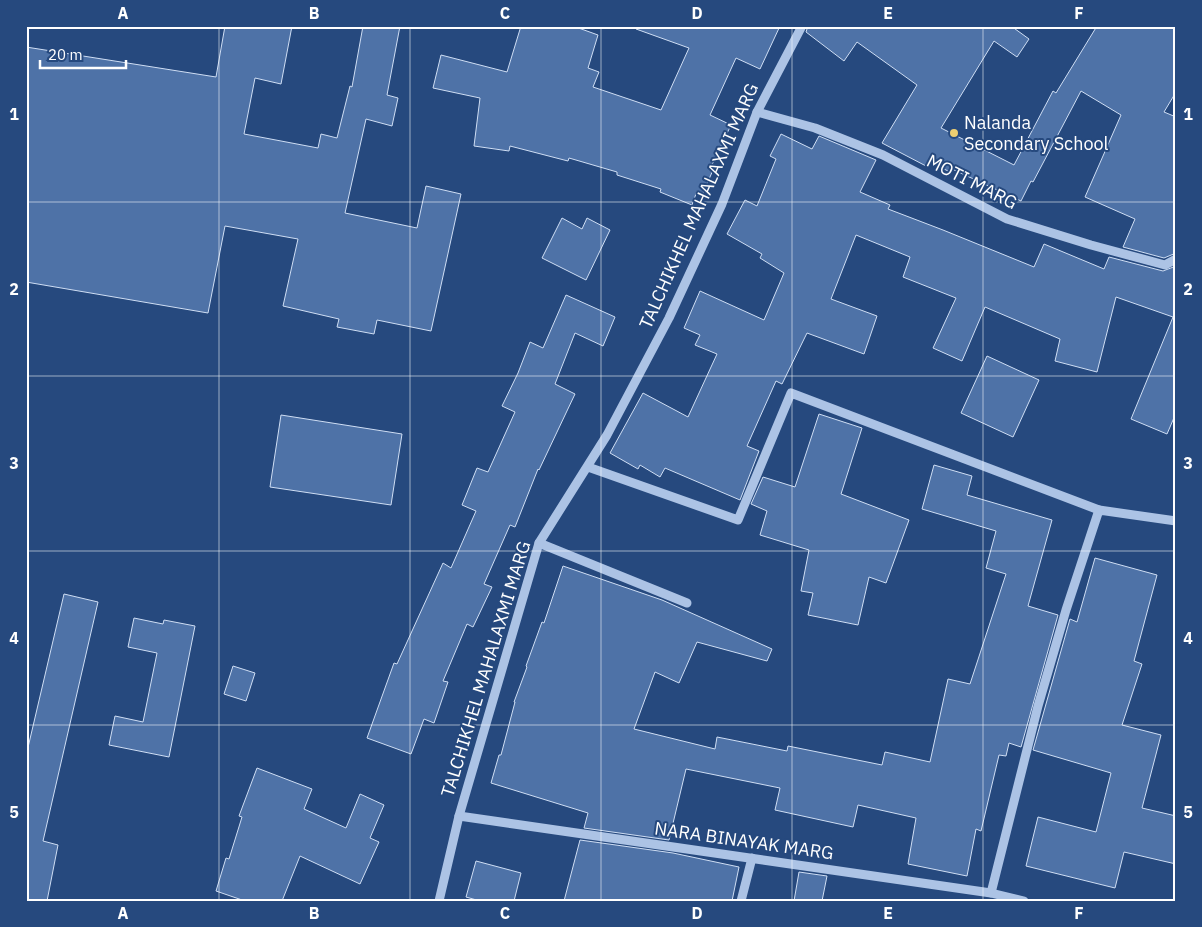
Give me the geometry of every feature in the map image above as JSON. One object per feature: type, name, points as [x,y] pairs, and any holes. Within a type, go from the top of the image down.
[{"type":"street","name":"TALCHIKHEL MAHALAXMI MARG","points":[[439,901],[459,816],[540,543],[588,468],[669,318],[722,204],[758,112],[802,26]]},
{"type":"street","name":"MOTI MARG","points":[[758,112],[815,128],[884,155],[1007,219],[1165,265],[1176,259]]},
{"type":"street","points":[[588,468],[738,520],[791,393],[1099,510],[1176,521]]},
{"type":"street","points":[[991,893],[1038,706],[1066,610],[1099,510]]},
{"type":"street","points":[[540,543],[687,603]]},
{"type":"street","name":"NARA BINAYAK MARG","points":[[459,816],[991,893],[1024,901]]},
{"type":"street","points":[[741,901],[752,858]]},
{"type":"building","points":[[225,26],[292,26],[281,84],[255,78],[244,134],[318,148],[321,134],[337,138],[350,86],[352,87],[363,26],[400,26],[387,95],[398,98],[392,126],[366,119],[345,213],[417,228],[426,186],[461,194],[431,331],[377,320],[374,334],[337,327],[339,319],[283,306],[298,239],[225,226],[208,313],[26,282],[26,47],[216,77]]},
{"type":"building","points":[[521,26],[573,26],[598,35],[588,68],[599,72],[593,87],[661,110],[689,48],[636,29],[636,26],[780,26],[760,69],[736,58],[710,115],[731,125],[710,169],[713,170],[703,193],[697,191],[692,205],[660,192],[661,189],[617,175],[617,172],[569,158],[568,161],[510,146],[509,151],[474,146],[480,98],[433,88],[441,55],[507,72]]},
{"type":"building","points":[[808,26],[1011,26],[1029,39],[1017,57],[994,41],[941,128],[1014,165],[1053,91],[1056,93],[1097,26],[1176,26],[1176,92],[1164,112],[1176,117],[1176,253],[1164,258],[1123,247],[1135,219],[1085,197],[1121,115],[1081,91],[1021,201],[952,169],[950,172],[928,161],[926,166],[882,143],[917,85],[857,42],[844,61],[806,32]]},
{"type":"building","points":[[781,134],[812,149],[819,136],[876,160],[860,192],[890,205],[888,209],[1034,267],[1044,244],[1104,269],[1109,257],[1163,271],[1176,266],[1176,413],[1167,434],[1131,419],[1173,317],[1116,297],[1097,372],[1055,361],[1060,339],[985,307],[962,361],[933,348],[956,298],[903,277],[910,257],[856,235],[831,299],[877,316],[864,354],[807,333],[782,384],[776,381],[747,446],[759,451],[740,500],[665,468],[660,477],[640,465],[638,469],[610,453],[643,393],[688,417],[717,354],[695,345],[700,335],[684,328],[700,291],[764,320],[784,273],[760,258],[762,254],[727,234],[745,200],[757,206],[776,159],[770,156]]},
{"type":"building","points":[[562,218],[582,229],[587,218],[610,230],[586,280],[542,258]]},
{"type":"building","points":[[566,295],[615,317],[603,346],[575,333],[555,384],[575,394],[538,469],[515,527],[510,525],[484,584],[492,587],[473,627],[467,624],[443,681],[448,682],[434,723],[424,719],[411,754],[367,738],[394,663],[397,664],[443,563],[451,568],[476,511],[462,505],[477,468],[488,472],[515,412],[502,406],[530,342],[543,348]]},
{"type":"building","points":[[987,356],[1039,380],[1013,437],[961,413]]},
{"type":"building","points":[[819,414],[862,428],[841,494],[909,520],[886,583],[869,577],[858,625],[808,615],[813,593],[801,591],[809,550],[760,535],[767,511],[751,504],[763,477],[795,487]]},
{"type":"building","points":[[281,415],[402,434],[391,505],[270,487]]},
{"type":"building","points":[[934,465],[972,476],[967,495],[1052,520],[1028,606],[1058,615],[1021,747],[1009,743],[1006,756],[999,755],[981,831],[976,829],[967,876],[908,864],[916,818],[858,805],[853,827],[775,810],[780,788],[686,769],[669,840],[584,828],[588,813],[491,783],[499,755],[501,755],[514,702],[563,566],[662,600],[772,649],[767,661],[697,642],[679,683],[655,672],[634,729],[715,749],[717,737],[787,751],[788,746],[882,765],[885,752],[930,762],[948,679],[970,684],[1006,574],[986,568],[996,531],[922,509]]},
{"type":"building","points":[[1095,558],[1157,575],[1134,661],[1142,664],[1122,725],[1161,735],[1142,808],[1176,816],[1176,864],[1124,852],[1115,888],[1026,866],[1038,817],[1096,832],[1111,773],[1033,750],[1070,619],[1077,622]]},
{"type":"building","points":[[64,594],[98,602],[43,841],[58,845],[47,901],[26,901],[26,756]]},
{"type":"building","points":[[134,618],[163,624],[164,620],[195,626],[169,757],[109,745],[115,716],[143,722],[157,653],[128,647]]},
{"type":"building","points":[[233,666],[255,673],[246,701],[224,694]]},
{"type":"building","points":[[257,768],[312,789],[304,809],[346,828],[360,794],[384,805],[370,838],[379,842],[360,884],[300,856],[282,901],[245,901],[216,891],[226,858],[229,859],[242,817],[239,816]]},
{"type":"building","points":[[580,840],[673,853],[739,867],[732,901],[564,901]]},
{"type":"building","points":[[476,861],[521,873],[514,901],[480,901],[466,897]]},
{"type":"building","points":[[799,872],[827,876],[822,901],[794,901]]},
{"type":"place","name":"Nalanda Secondary School","points":[[954,133]]}]
